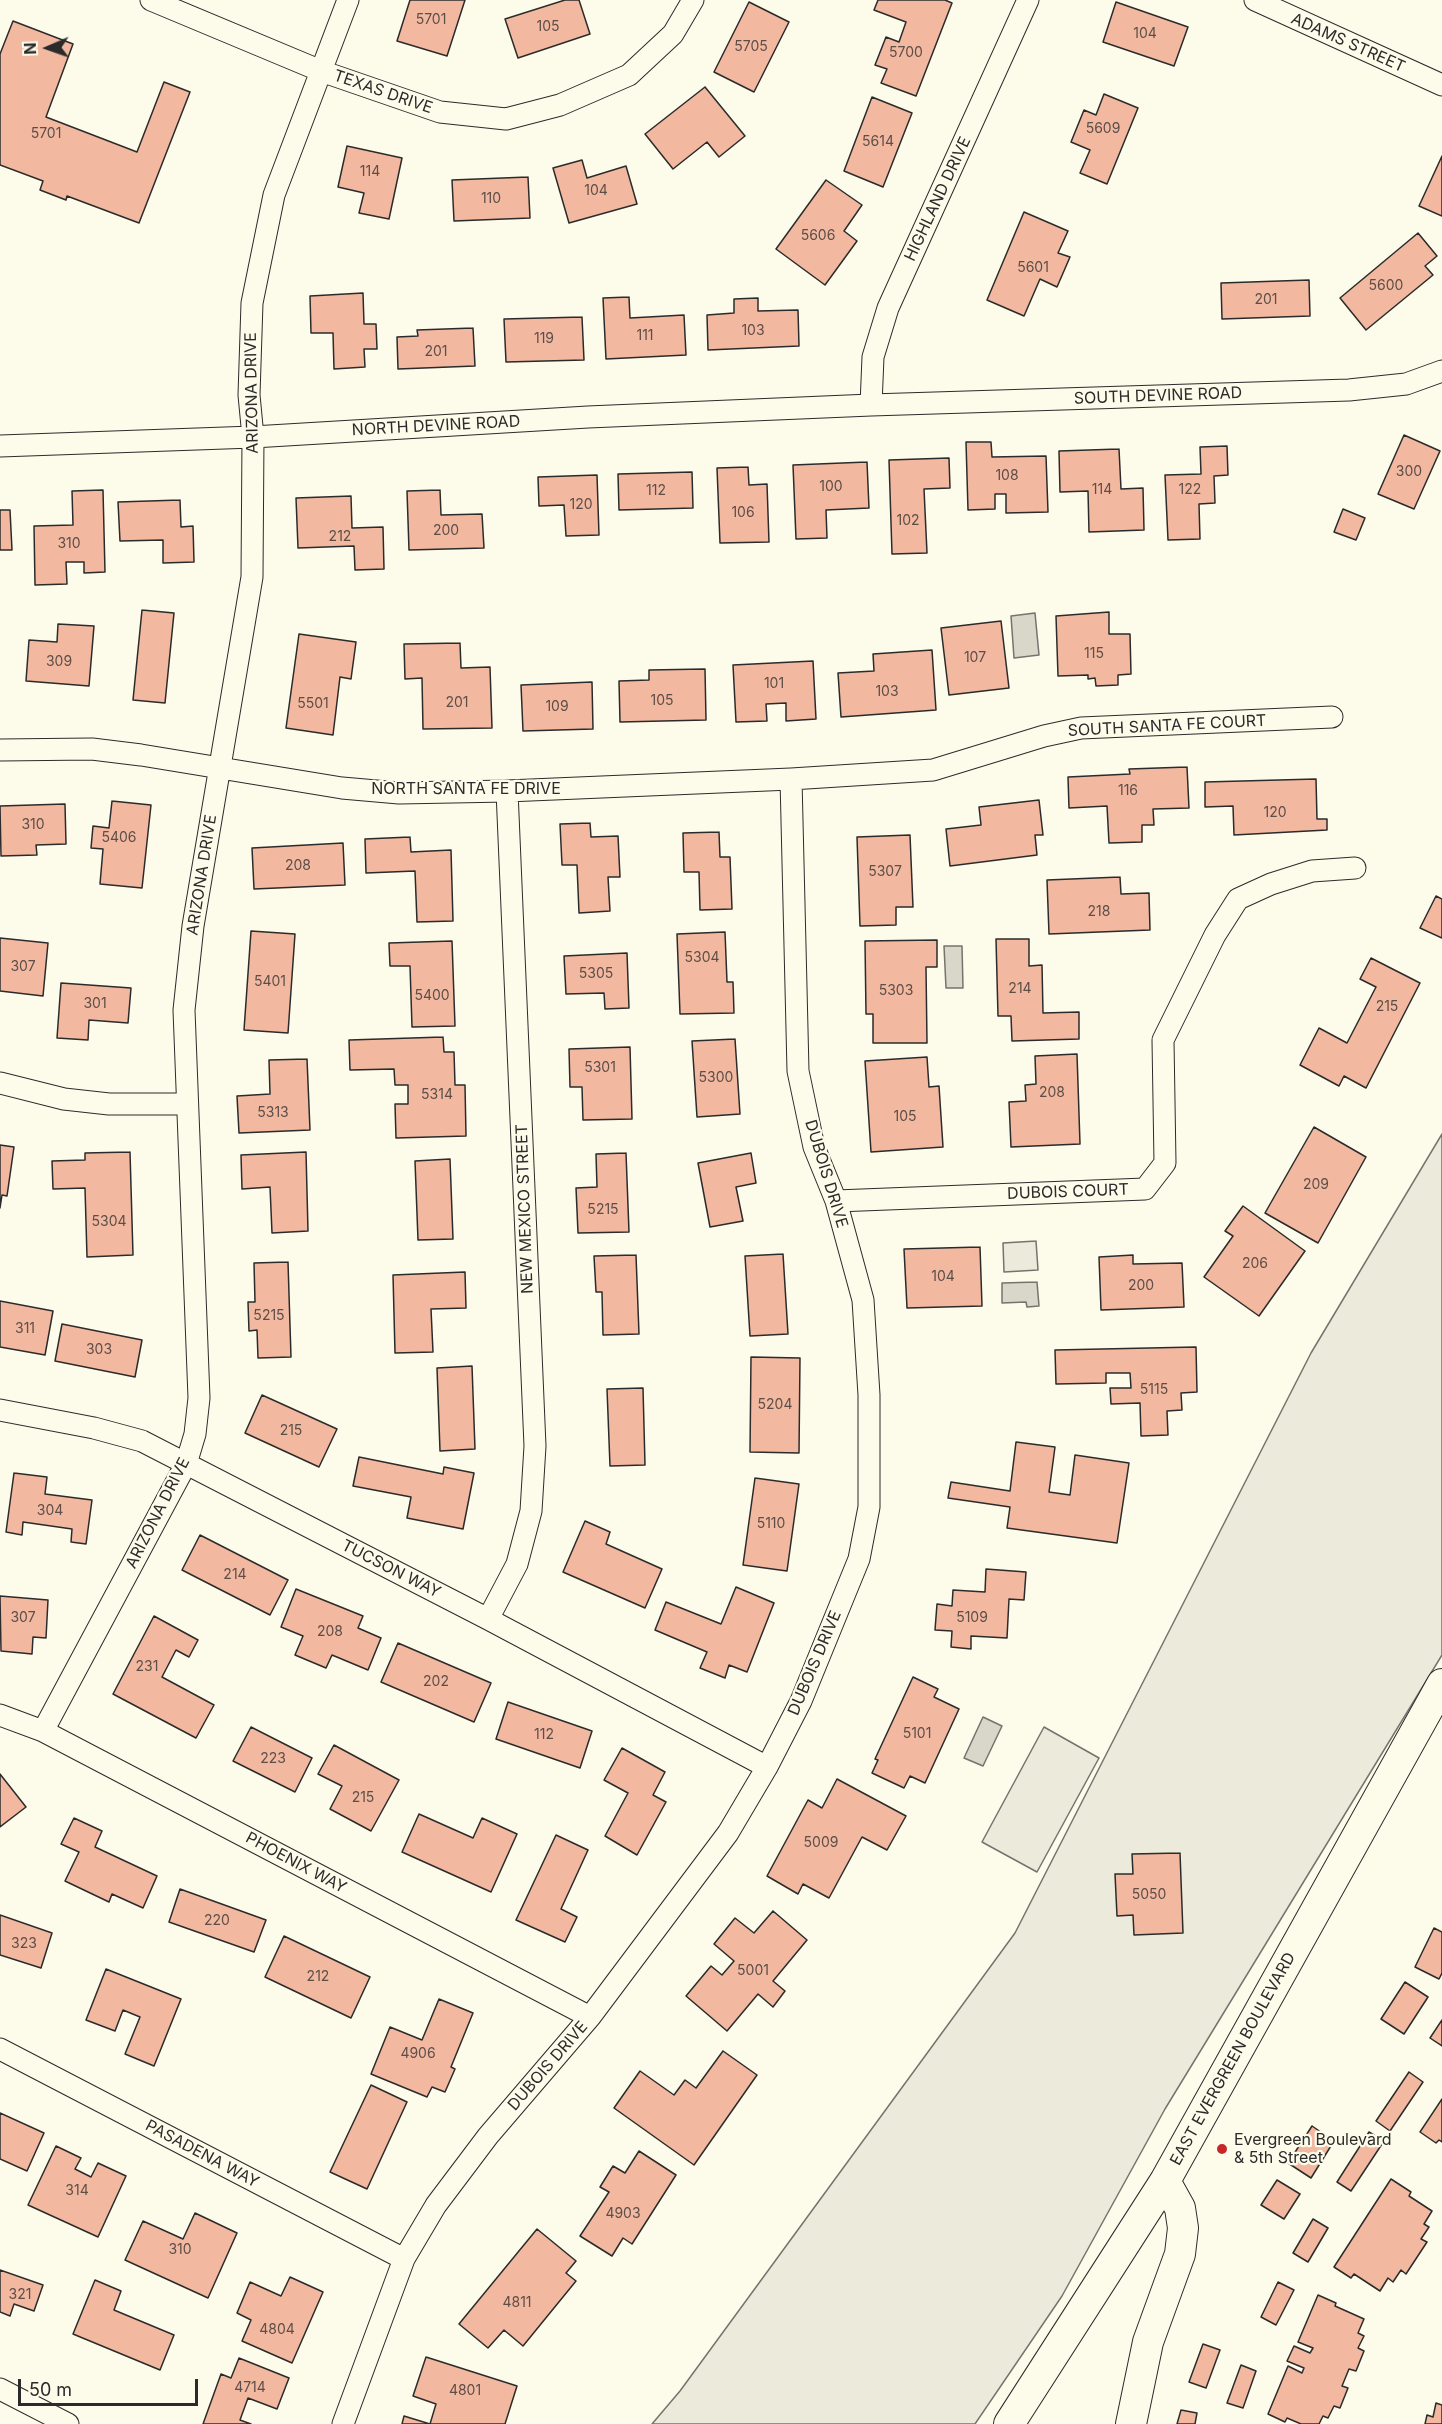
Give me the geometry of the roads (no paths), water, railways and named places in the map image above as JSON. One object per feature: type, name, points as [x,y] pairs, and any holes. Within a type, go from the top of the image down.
[{"type":"street","name":"TEXAS DRIVE","points":[[151,0],[321,71],[440,112],[506,118],[560,105],[629,75],[673,34],[693,0]]},
{"type":"street","name":"ARIZONA DRIVE","points":[[43,1731],[186,1464],[195,1434],[199,1398],[184,1010],[187,970],[252,577],[253,437],[249,395],[252,303],[274,195],[348,0]]},
{"type":"street","name":"HIGHLAND DRIVE","points":[[871,405],[873,357],[888,308],[1029,0]]},
{"type":"street","name":"ADAMS STREET","points":[[1255,0],[1442,85]]},
{"type":"street","name":"SOUTH DEVINE ROAD","points":[[871,405],[1349,390],[1406,384],[1442,371]]},
{"type":"street","name":"NORTH DEVINE ROAD","points":[[0,446],[253,437],[588,417],[871,405]]},
{"type":"street","name":"SOUTH SANTA FE COURT","points":[[791,779],[933,770],[1044,736],[1081,728],[1332,717]]},
{"type":"street","name":"NORTH SANTA FE DRIVE","points":[[0,750],[92,750],[141,754],[342,788],[399,793],[791,779]]},
{"type":"street","name":"DUBOIS DRIVE","points":[[343,2424],[404,2259],[436,2205],[488,2136],[590,2017],[729,1833],[801,1701],[859,1559],[869,1507],[869,1395],[863,1300],[836,1201],[814,1147],[798,1071],[791,779]]},
{"type":"street","name":"NEW MEXICO STREET","points":[[488,1619],[517,1564],[531,1512],[535,1446],[507,790]]},
{"type":"street","name":"DUBOIS COURT","points":[[836,1201],[1145,1189],[1165,1162],[1162,1040],[1215,935],[1238,899],[1271,884],[1312,871],[1354,868]]},
{"type":"street","points":[[0,1083],[64,1099],[109,1104],[186,1104]]},
{"type":"street","name":"TUCSON WAY","points":[[0,1410],[94,1428],[142,1441],[488,1619],[767,1767]]},
{"type":"street","name":"EAST EVERGREEN BOULEVARD","points":[[1009,2424],[1166,2181],[1442,1684]]},
{"type":"street","name":"PHOENIX WAY","points":[[0,1715],[43,1731],[590,2017]]},
{"type":"street","name":"PASADENA WAY","points":[[0,2049],[404,2259]]},
{"type":"street","points":[[1131,2424],[1148,2342],[1180,2254],[1183,2228],[1180,2208],[1166,2181]]},
{"type":"street","points":[[0,2389],[68,2424]]},
{"type":"place","name":"Evergreen Boulevard & 5th Street","points":[[1222,2149]]}]
